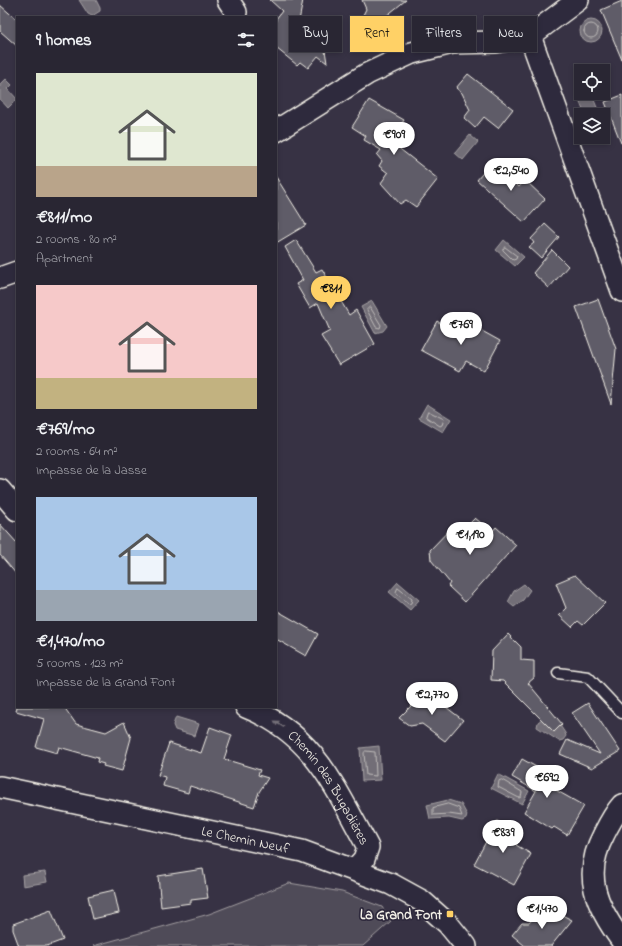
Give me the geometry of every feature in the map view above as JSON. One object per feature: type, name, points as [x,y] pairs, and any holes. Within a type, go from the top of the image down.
[{"type":"street","points":[[228,0],[236,12],[235,16]]},
{"type":"street","points":[[537,31],[578,0]]},
{"type":"street","points":[[277,130],[367,74],[412,53],[452,42],[484,42]]},
{"type":"street","points":[[536,52],[622,291]]},
{"type":"street","points":[[0,278],[16,272]]},
{"type":"street","points":[[0,490],[16,509]]},
{"type":"street","name":"Chemin des Bugadières","points":[[249,708],[264,714],[293,733],[324,768],[368,847],[364,859],[355,869]]},
{"type":"street","name":"Le Chemin Neuf","points":[[0,787],[302,851],[355,869],[391,884],[422,901],[448,924],[466,946]]},
{"type":"street","points":[[622,805],[612,818],[601,840],[593,864],[592,874],[594,890],[599,902],[622,941]]},
{"type":"lane","points":[[558,673],[588,677],[622,713]]},
{"type":"shaded area","points":[[289,883],[342,892],[382,907],[391,921],[363,946],[93,946],[209,914]]},
{"type":"water","points":[[79,0],[96,0],[100,11],[92,16],[88,14]]},
{"type":"water","points":[[591,20],[599,23],[602,31],[599,39],[591,42],[583,39],[580,31],[583,23]]},
{"type":"water","points":[[6,79],[12,85],[8,89],[16,98],[16,100],[8,108],[0,99],[0,85]]},
{"type":"water","points":[[579,100],[594,100],[597,108],[582,108]]},
{"type":"water","points":[[470,135],[478,142],[463,160],[455,153]]},
{"type":"water","points":[[504,240],[524,257],[515,266],[496,250]]},
{"type":"water","points":[[372,301],[387,326],[383,331],[375,333],[361,307]]},
{"type":"water","points":[[427,404],[451,419],[443,432],[419,418]]},
{"type":"water","points":[[398,582],[419,600],[410,610],[389,592]]},
{"type":"water","points":[[524,584],[530,590],[523,600],[514,607],[508,602],[514,591]]},
{"type":"water","points":[[551,712],[565,733],[566,736],[563,740],[559,741],[537,727],[538,722]]},
{"type":"water","points":[[176,717],[199,724],[195,736],[175,730],[173,725]]},
{"type":"water","points":[[379,746],[381,780],[362,781],[360,748]]},
{"type":"water","points":[[498,774],[529,791],[522,804],[491,788]]},
{"type":"water","points":[[448,800],[461,804],[467,815],[466,819],[462,821],[449,818],[430,819],[427,805]]},
{"type":"water","points":[[45,872],[47,882],[23,886],[22,875]]},
{"type":"building","points":[[270,0],[303,0],[300,16],[289,16],[289,52],[325,52],[327,63],[318,56],[308,68],[300,62],[297,65],[277,49],[277,18],[282,11]]},
{"type":"building","points":[[362,0],[406,0],[386,16],[362,16],[366,9]]},
{"type":"building","points":[[622,1],[622,60],[601,10]]},
{"type":"building","points":[[0,5],[16,19],[16,45],[0,31]]},
{"type":"building","points":[[468,74],[513,109],[498,128],[484,117],[475,128],[464,118],[470,110],[462,93],[456,88]]},
{"type":"building","points":[[622,95],[622,143],[610,115],[610,108],[607,108],[605,102]]},
{"type":"building","points":[[369,100],[404,120],[391,142],[438,179],[416,207],[406,200],[400,204],[381,183],[388,173],[379,166],[382,161],[377,155],[381,150],[364,140],[366,136],[352,127]]},
{"type":"building","points":[[492,162],[519,187],[525,180],[545,199],[524,222],[477,180]]},
{"type":"building","points":[[277,179],[306,225],[277,242]]},
{"type":"building","points":[[545,224],[559,237],[541,258],[529,247],[534,243],[531,239]]},
{"type":"building","points":[[296,240],[316,272],[322,269],[349,315],[356,310],[375,344],[339,365],[321,336],[330,331],[318,303],[310,308],[296,284],[303,280],[285,247]]},
{"type":"building","points":[[552,250],[568,266],[549,288],[533,273]]},
{"type":"building","points":[[598,299],[616,349],[611,404],[576,307]]},
{"type":"building","points":[[437,321],[448,328],[451,323],[460,327],[464,321],[500,341],[484,371],[466,361],[460,371],[421,350]]},
{"type":"building","points":[[475,518],[492,532],[496,527],[516,545],[465,602],[448,586],[450,583],[431,560],[430,550],[455,524],[463,530]]},
{"type":"building","points":[[0,524],[16,542],[16,574],[0,555]]},
{"type":"building","points":[[575,575],[605,603],[583,625],[578,621],[572,627],[559,615],[566,608],[556,583]]},
{"type":"building","points":[[277,611],[318,634],[306,656],[277,640]]},
{"type":"building","points":[[508,634],[521,647],[521,660],[534,661],[534,678],[528,683],[562,724],[554,732],[503,681],[491,680],[492,651]]},
{"type":"building","points":[[427,690],[440,699],[438,701],[463,720],[445,741],[422,724],[410,726],[399,718]]},
{"type":"building","points":[[588,703],[620,751],[592,768],[560,754],[567,740],[600,754],[572,713]]},
{"type":"building","points":[[17,708],[65,708],[76,724],[106,732],[124,722],[131,738],[122,771],[103,766],[104,764],[97,762],[98,758],[59,747],[57,753],[36,747],[44,719],[16,711]]},
{"type":"building","points":[[210,727],[232,735],[224,759],[260,770],[258,775],[268,778],[259,792],[254,807],[190,786],[188,793],[163,786],[165,777],[158,775],[169,743],[201,753]]},
{"type":"building","points":[[522,759],[547,773],[550,767],[552,788],[584,806],[567,835],[554,827],[552,829],[524,812],[536,791],[512,777]]},
{"type":"building","points":[[497,821],[522,834],[516,845],[531,854],[514,885],[474,864]]},
{"type":"building","points":[[203,869],[208,898],[191,900],[191,903],[161,907],[158,876]]},
{"type":"building","points":[[114,890],[119,913],[93,919],[88,896]]},
{"type":"building","points":[[546,907],[572,920],[551,946],[525,946],[512,935],[522,923],[529,923],[535,916],[540,921]]},
{"type":"building","points":[[51,910],[63,940],[47,946],[19,946],[13,930],[13,924]]},
{"type":"place","name":"La Grand Font","points":[[450,914]]}]
